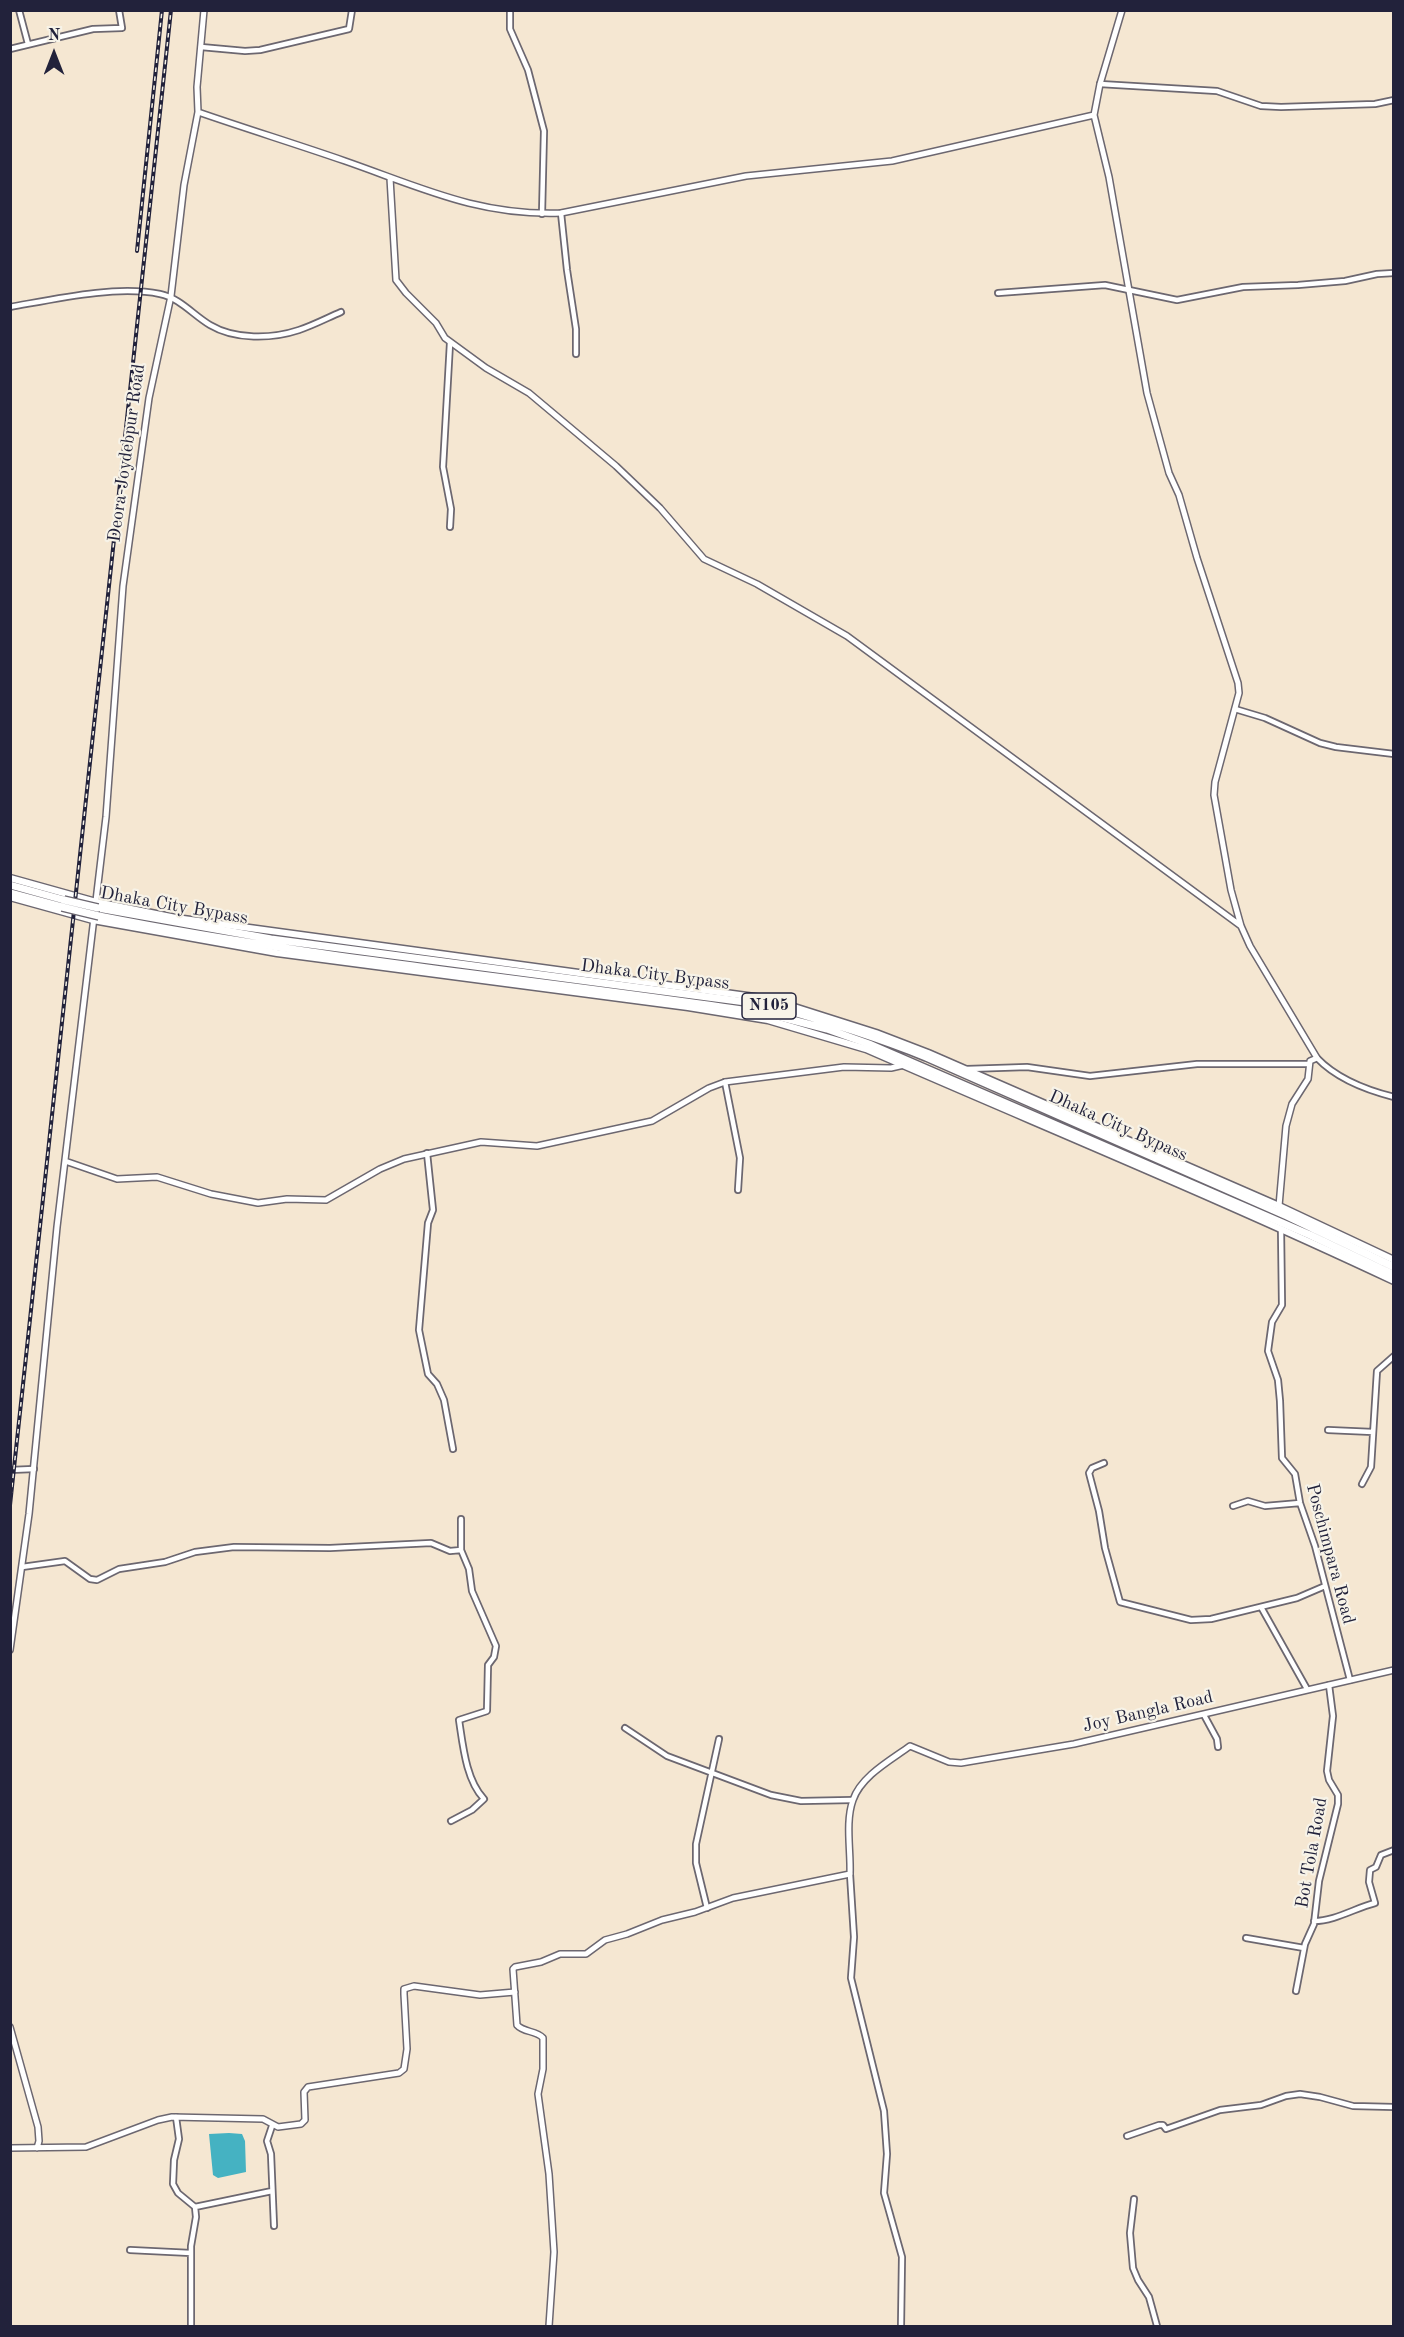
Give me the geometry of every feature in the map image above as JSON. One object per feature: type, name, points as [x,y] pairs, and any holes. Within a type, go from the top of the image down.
[{"type":"highway","name":"Dhaka City Bypass","points":[[10,885],[63,903],[170,930],[757,1012],[827,1029],[870,1044],[1015,1106],[1310,1234],[1394,1275]]},
{"type":"highway","name":"Dhaka City Bypass","points":[[10,895],[63,903]]},
{"type":"highway","name":"Dhaka City Bypass","points":[[97,912],[271,939],[768,1005],[875,1036],[926,1057],[1287,1216],[1394,1267]]},
{"type":"main road","points":[[10,878],[97,912],[226,926],[769,999],[876,1033],[964,1069],[1279,1206],[1394,1260]]},
{"type":"main road","points":[[10,895],[97,912],[277,953],[688,1007],[768,1020],[866,1048],[1280,1227],[1394,1281]]},
{"type":"street","points":[[20,10],[28,44]]},
{"type":"street","points":[[10,49],[93,29],[122,28],[120,10]]},
{"type":"street","name":"Deora-Joydebpur Road","points":[[10,1650],[34,1469],[65,1161],[97,912],[123,586],[148,398],[171,296],[184,184],[198,112],[204,10]]},
{"type":"street","points":[[201,47],[244,51],[260,50],[349,28],[352,10]]},
{"type":"street","points":[[510,10],[510,29],[528,69],[544,131],[542,214]]},
{"type":"street","points":[[1122,10],[1100,84],[1094,115],[1109,177],[1147,393],[1169,473],[1179,495],[1238,684],[1239,693],[1215,782],[1214,795],[1240,926],[1317,1058],[1328,1069],[1367,1090],[1394,1097]]},
{"type":"street","points":[[1100,84],[1217,91],[1261,106],[1375,105],[1394,100]]},
{"type":"street","points":[[198,112],[390,178],[493,210],[542,214],[561,213],[746,176],[892,161],[1094,115]]},
{"type":"street","points":[[390,178],[396,280],[436,323],[450,343],[528,393],[616,466],[660,508],[704,559],[757,584],[847,636],[1240,926]]},
{"type":"street","points":[[561,213],[576,329],[576,354]]},
{"type":"street","points":[[998,293],[1105,285],[1129,292],[1176,300],[1243,287],[1345,281],[1394,273]]},
{"type":"street","points":[[10,307],[74,296],[136,291],[171,296],[211,325],[239,336],[291,332],[341,312]]},
{"type":"street","points":[[450,343],[443,468],[451,509],[450,527]]},
{"type":"street","points":[[1235,709],[1265,718],[1328,745],[1394,754]]},
{"type":"street","points":[[964,1069],[1027,1067],[1090,1076],[1197,1064],[1309,1064],[1317,1058]]},
{"type":"street","points":[[1279,1206],[1286,1126],[1292,1104],[1308,1079],[1309,1064]]},
{"type":"street","points":[[65,1161],[117,1179],[157,1177],[211,1194],[258,1203],[287,1199],[331,1199],[380,1169],[404,1159],[481,1142],[537,1146],[652,1121],[709,1088],[725,1082],[844,1067],[891,1068],[904,1065]]},
{"type":"street","points":[[725,1082],[740,1158],[738,1190]]},
{"type":"street","points":[[427,1153],[434,1210],[428,1223],[419,1330],[428,1374],[437,1384],[444,1400],[453,1449]]},
{"type":"street","name":"Poschimpara Road","points":[[1280,1227],[1282,1233],[1282,1305],[1272,1322],[1268,1351],[1279,1391],[1282,1458],[1294,1472],[1300,1503],[1316,1546],[1350,1680]]},
{"type":"street","points":[[1362,1484],[1371,1467],[1377,1371],[1394,1356]]},
{"type":"street","points":[[1328,1430],[1373,1432]]},
{"type":"street","points":[[1104,1463],[1092,1468],[1089,1473],[1105,1548],[1120,1602],[1191,1620],[1211,1619],[1302,1597],[1325,1586]]},
{"type":"street","points":[[10,1470],[34,1469]]},
{"type":"street","points":[[1233,1506],[1248,1501],[1265,1506],[1300,1503]]},
{"type":"street","points":[[451,1821],[472,1810],[484,1799],[477,1791],[468,1767],[459,1720],[487,1711],[488,1665],[494,1657],[496,1646],[472,1591],[470,1569],[461,1550],[461,1520]]},
{"type":"street","points":[[22,1567],[65,1562],[90,1579],[97,1580],[119,1569],[165,1562],[195,1552],[234,1547],[330,1548],[431,1543],[450,1551],[461,1550]]},
{"type":"street","points":[[1261,1607],[1307,1689]]},
{"type":"street","name":"Joy Bangla Road","points":[[852,1800],[867,1780],[910,1746],[949,1762],[961,1763],[1063,1746],[1394,1670]]},
{"type":"street","name":"Bot Tola Road","points":[[1296,1990],[1304,1948],[1314,1921],[1319,1881],[1338,1799],[1327,1771],[1334,1716],[1329,1685]]},
{"type":"street","points":[[1204,1715],[1217,1739],[1218,1747]]},
{"type":"street","points":[[626,1728],[667,1756],[771,1795],[801,1801],[852,1800],[849,1847],[854,1937],[851,1978],[884,2111],[887,2154],[884,2193],[902,2257],[901,2326]]},
{"type":"street","points":[[706,1908],[696,1863],[696,1844],[719,1740]]},
{"type":"street","points":[[1314,1921],[1330,1919],[1375,1903],[1369,1882],[1370,1870],[1376,1867],[1381,1855],[1394,1850]]},
{"type":"street","points":[[549,2326],[554,2252],[549,2174],[538,2094],[543,2069],[543,2038],[540,2034],[519,2028],[513,1969],[560,1954],[586,1954],[605,1940],[733,1898],[850,1874]]},
{"type":"street","points":[[1246,1938],[1304,1948]]},
{"type":"street","points":[[10,2148],[86,2146],[158,2120],[176,2117],[263,2120],[272,2126],[295,2126],[304,2122],[306,2112],[304,2092],[312,2085],[354,2081],[402,2071],[407,2049],[404,1989],[422,1986],[480,1995],[515,1992]]},
{"type":"street","points":[[10,2027],[38,2127],[37,2148]]},
{"type":"street","points":[[1127,2136],[1161,2124],[1166,2129],[1220,2110],[1261,2104],[1300,2094],[1353,2106],[1394,2108]]},
{"type":"street","points":[[176,2117],[178,2139],[174,2160],[174,2184],[178,2193],[195,2207],[196,2217],[191,2253],[191,2326]]},
{"type":"street","points":[[272,2126],[267,2141],[271,2154],[274,2226]]},
{"type":"street","points":[[195,2207],[273,2191]]},
{"type":"street","points":[[1134,2199],[1130,2233],[1133,2268],[1137,2280],[1149,2297],[1157,2326]]},
{"type":"street","points":[[130,2250],[191,2253]]},
{"type":"water","points":[[209,2134],[242,2134],[245,2141],[246,2172],[218,2178],[213,2175]]},
{"type":"railway","points":[[137,251],[162,10]]},
{"type":"railway","points":[[10,1505],[171,10]]}]
